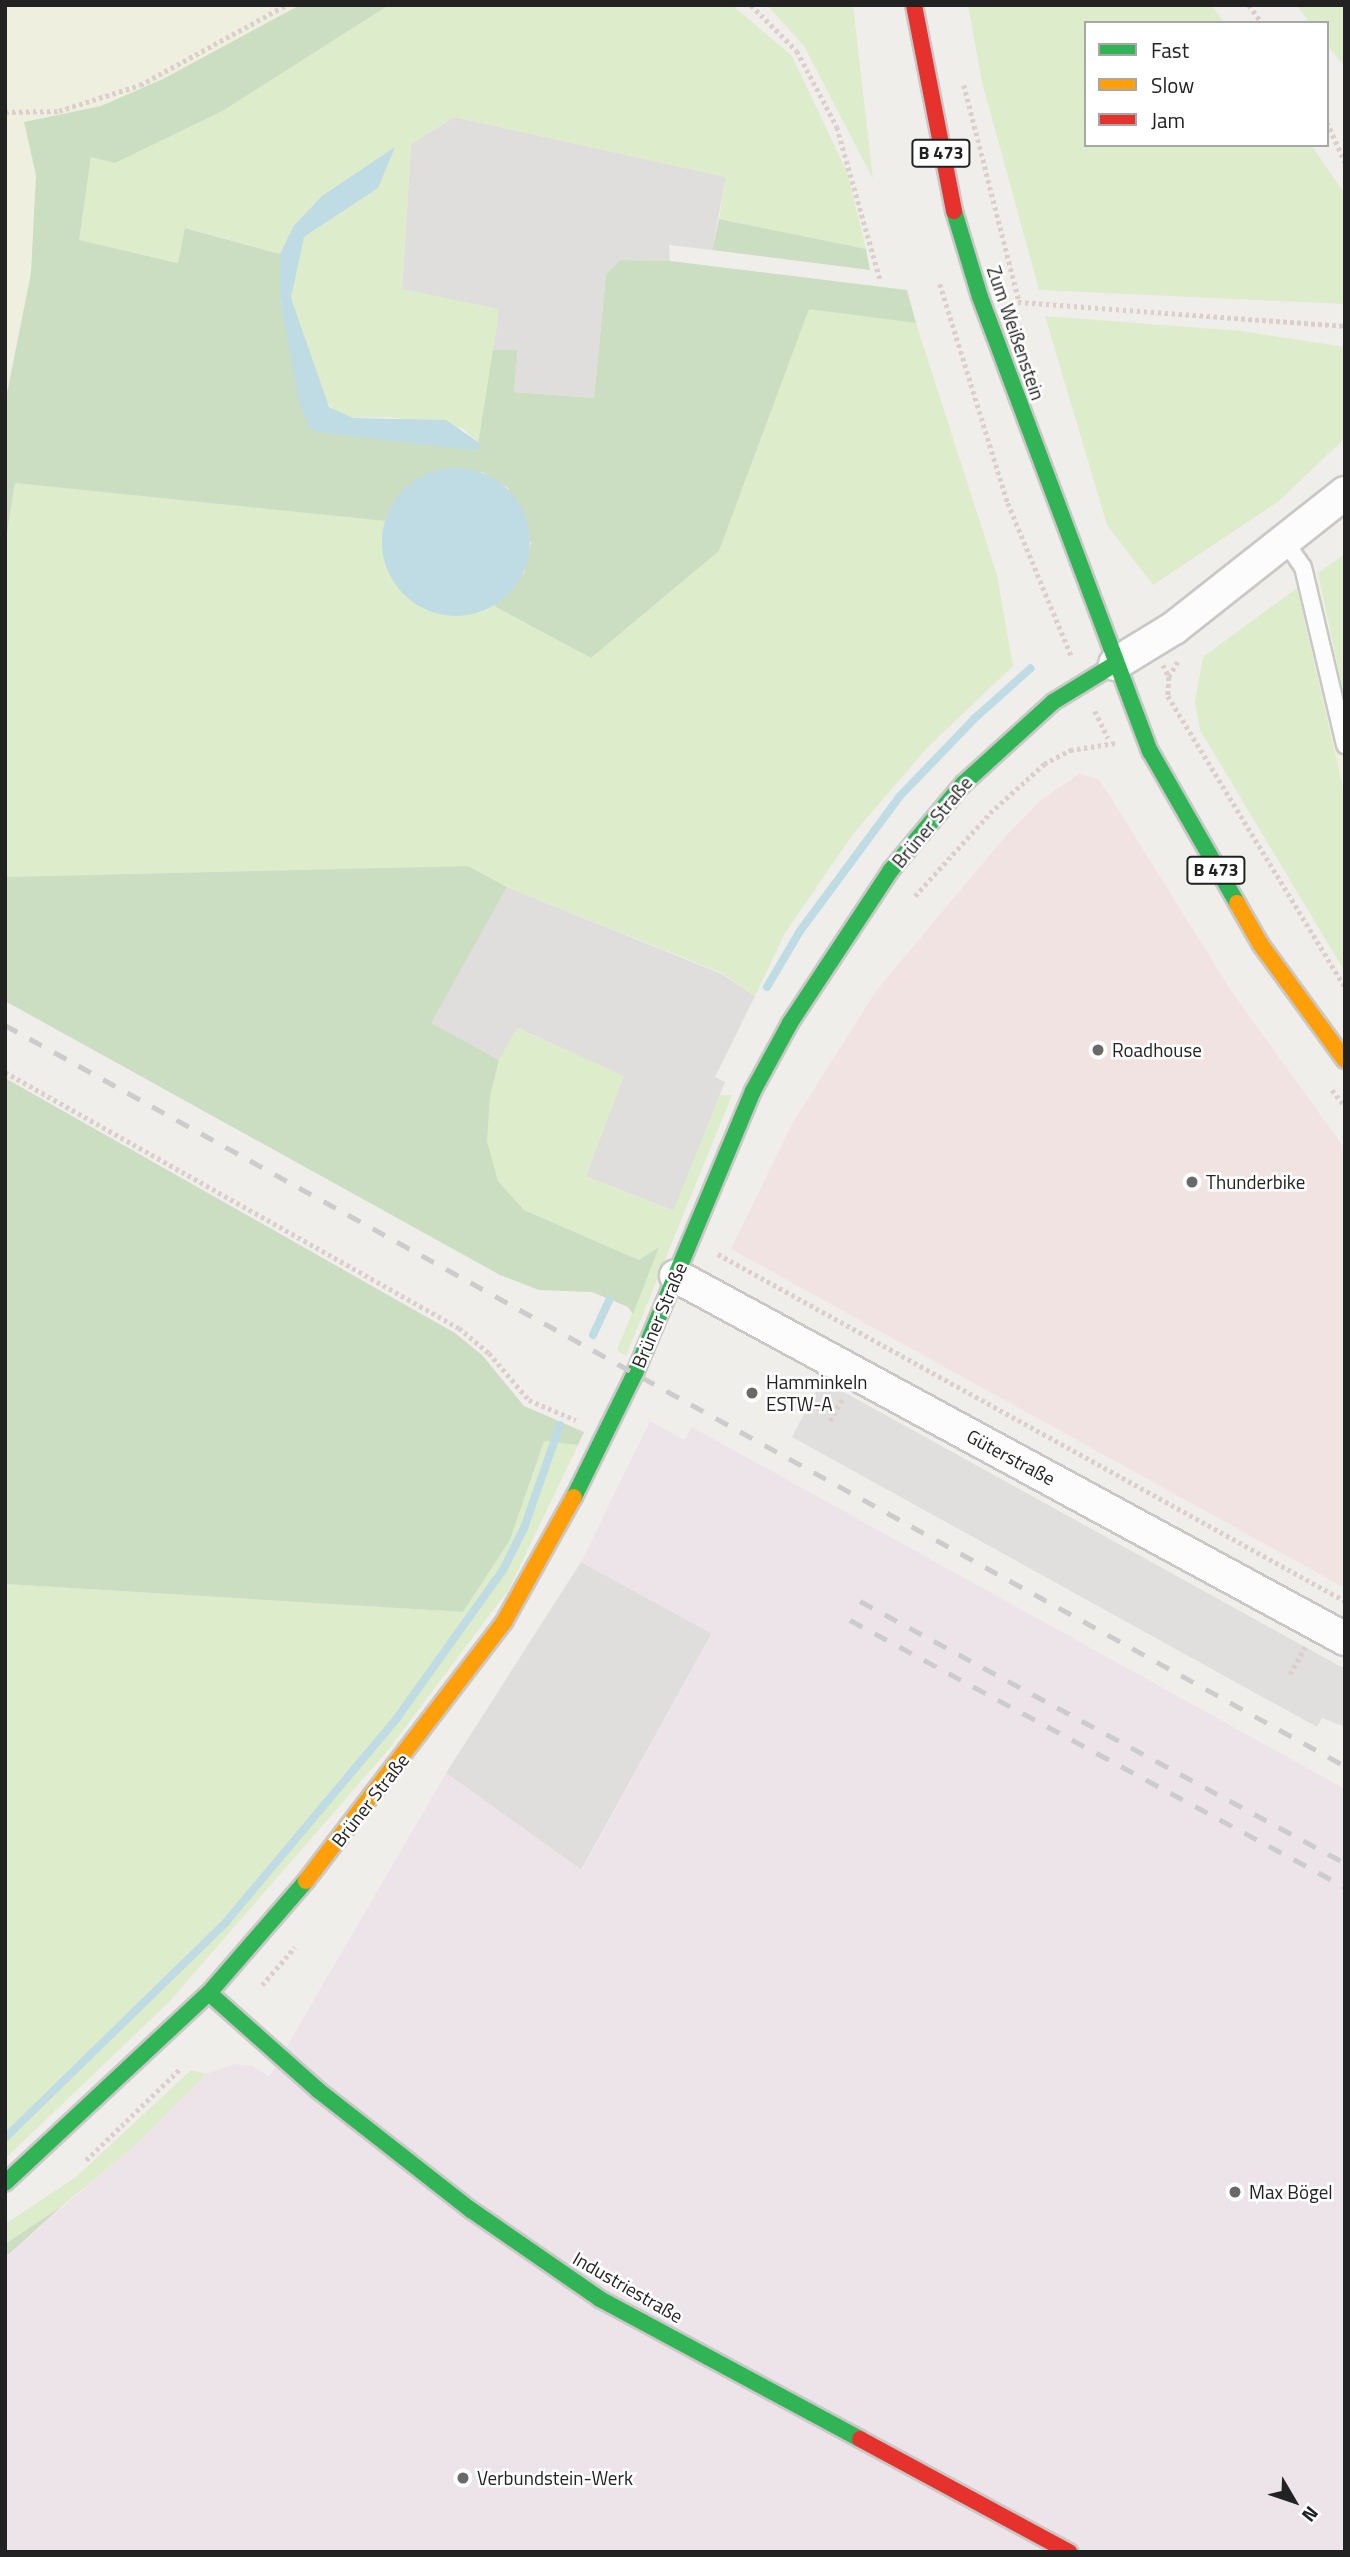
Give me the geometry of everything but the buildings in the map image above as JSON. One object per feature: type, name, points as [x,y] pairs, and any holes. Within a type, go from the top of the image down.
[{"type":"main road","name":"Zum Weißenstein","points":[[914,5],[948,191],[980,297],[1115,664]]},
{"type":"main road","name":"B 473","points":[[1115,664],[1139,723],[1235,903],[1294,996],[1345,1060]]},
{"type":"main road","name":"Brüner Straße","points":[[5,2183],[53,2143],[209,1993],[318,1867],[504,1622],[551,1545],[606,1433],[676,1276],[753,1091],[790,1023],[891,870],[993,754],[1053,702],[1115,664]]},
{"type":"main road","name":"Industriestraße","points":[[209,1993],[318,2091],[392,2149],[471,2210],[600,2299],[1069,2552]]},
{"type":"street","name":"Brüner Straße","points":[[1115,664],[1174,628],[1286,543],[1345,494]]},
{"type":"street","name":"Güterstraße","points":[[676,1276],[1345,1640]]},
{"type":"lane","points":[[1286,543],[1303,567],[1345,746]]},
{"type":"path","points":[[5,112],[59,111],[140,85],[286,5]]},
{"type":"path","points":[[751,5],[797,51],[837,127],[880,279]]},
{"type":"path","points":[[1249,5],[1261,21]]},
{"type":"path","points":[[963,81],[1023,314]]},
{"type":"path","points":[[1329,126],[1345,162]]},
{"type":"path","points":[[980,297],[1345,326]]},
{"type":"path","points":[[1169,677],[1168,696],[1345,987]]},
{"type":"path","points":[[909,904],[976,828],[1044,764],[1070,750],[1112,746],[1168,696]]},
{"type":"path","points":[[5,1072],[459,1328],[489,1353],[529,1400],[606,1433]]},
{"type":"path","points":[[718,1240],[713,1252],[1345,1601]]},
{"type":"shaded area","points":[[454,117],[726,177],[712,250],[669,245],[670,261],[620,260],[606,274],[594,398],[514,392],[518,351],[493,350],[498,309],[402,290],[411,144]]},
{"type":"shaded area","points":[[1079,774],[1099,779],[1232,992],[1345,1149],[1345,1588],[731,1249],[792,1124],[876,991],[1003,839],[1040,801]]},
{"type":"shaded area","points":[[507,887],[722,974],[755,996],[715,1077],[725,1082],[674,1211],[586,1176],[623,1076],[518,1028],[499,1060],[430,1023]]},
{"type":"shaded area","points":[[822,1380],[1345,1669],[1345,1727],[1322,1718],[1317,1727],[792,1437]]},
{"type":"shaded area","points":[[650,1421],[684,1440],[692,1427],[1345,1789],[1345,2552],[5,2552],[5,2256],[130,2150],[206,2074],[235,2064],[253,2066],[269,2077],[446,1773],[582,1870],[712,1634],[581,1562]]},
{"type":"shaded area","points":[[581,1562],[712,1633],[581,1870],[446,1773]]},
{"type":"green space","points":[[5,5],[300,5],[162,79],[101,106],[24,122],[36,175],[31,273],[5,403]]},
{"type":"green space","points":[[300,5],[389,5],[224,110],[115,163],[91,157],[79,240],[178,263],[185,228],[280,254],[280,300],[309,428],[477,451],[493,350],[518,350],[514,392],[594,398],[606,274],[620,260],[670,261],[907,290],[916,323],[809,309],[719,551],[591,658],[494,606],[524,573],[531,543],[508,488],[482,472],[391,507],[385,521],[15,483],[5,545],[5,403],[31,273],[36,175],[24,122],[101,106],[163,79]]},
{"type":"green space","points":[[389,5],[732,5],[792,56],[847,172],[866,249],[719,219],[726,177],[454,117],[411,144],[402,289],[499,309],[481,444],[462,428],[388,417],[353,418],[338,413],[323,399],[291,298],[296,267],[304,237],[378,188],[293,227],[280,254],[186,228],[179,263],[79,240],[91,157],[101,157],[224,110]]},
{"type":"green space","points":[[767,5],[853,5],[873,179],[804,46]]},
{"type":"green space","points":[[968,5],[1212,5],[1223,21],[1084,21],[1084,147],[1312,147],[1345,194],[1345,304],[1039,290],[982,82]]},
{"type":"green space","points":[[1296,5],[1345,5],[1345,67],[1329,47],[1329,21],[1308,21]]},
{"type":"green space","points":[[719,219],[866,249],[870,270],[712,250]]},
{"type":"green space","points":[[809,308],[916,323],[997,575],[1013,666],[927,748],[853,834],[785,933],[755,996],[722,973],[507,887],[468,866],[5,877],[5,545],[15,483],[385,521],[383,552],[404,595],[479,613],[494,606],[591,658],[719,551]]},
{"type":"green space","points":[[1045,316],[1241,331],[1345,347],[1345,438],[1279,501],[1153,585],[1107,525]]},
{"type":"green space","points":[[1345,554],[1345,700],[1318,573]]},
{"type":"green space","points":[[1318,573],[1345,700],[1345,796],[1297,588]]},
{"type":"green space","points":[[1297,588],[1345,796],[1345,972],[1200,730],[1195,702],[1203,657]]},
{"type":"green space","points":[[468,866],[507,887],[431,1023],[499,1060],[490,1097],[487,1141],[498,1181],[524,1210],[639,1260],[659,1247],[633,1314],[628,1307],[592,1292],[539,1290],[500,1275],[5,1001],[5,877]]},
{"type":"green space","points":[[517,1028],[624,1076],[586,1176],[673,1211],[720,1095],[732,1095],[626,1356],[617,1350],[658,1248],[639,1260],[524,1210],[498,1181],[486,1141],[490,1097],[499,1060]]},
{"type":"green space","points":[[5,1078],[455,1333],[482,1355],[524,1406],[584,1432],[578,1445],[544,1441],[510,1540],[463,1612],[5,1584]]},
{"type":"green space","points":[[544,1441],[578,1445],[509,1589],[389,1749],[169,2002],[5,2159],[5,1584],[463,1612],[510,1540]]},
{"type":"green space","points":[[191,2070],[206,2074],[130,2150],[62,2206],[5,2244],[5,2224],[76,2177]]},
{"type":"green space","points":[[62,2206],[10,2253],[5,2256],[5,2244]]},
{"type":"water","points":[[395,147],[378,188],[304,237],[291,298],[329,407],[353,418],[446,420],[481,444],[477,451],[316,432],[309,428],[299,402],[280,300],[280,254],[293,227],[322,196]]},
{"type":"water","points":[[456,468],[484,474],[497,480],[508,490],[518,501],[524,514],[530,542],[524,570],[518,583],[508,594],[497,604],[484,610],[456,616],[428,610],[415,604],[404,594],[394,583],[388,570],[382,542],[388,514],[394,501],[404,490],[415,480],[428,474]]},
{"type":"waterway","points":[[767,987],[800,931],[899,797],[974,719],[1031,668]]},
{"type":"waterway","points":[[593,1335],[609,1301]]},
{"type":"waterway","points":[[5,2138],[226,1922],[397,1718],[503,1570],[524,1528],[560,1425]]},
{"type":"railway","points":[[5,1025],[1345,1766]]},
{"type":"railway","points":[[860,1601],[1345,1863]]},
{"type":"railway","points":[[850,1620],[1345,1887]]},
{"type":"traffic: fast","points":[[954,211],[980,297],[1150,751],[1237,903]]},
{"type":"traffic: fast","points":[[574,1497],[635,1373],[753,1091],[790,1023],[891,870],[963,784],[1053,702],[1115,664]]},
{"type":"traffic: fast","points":[[5,2183],[209,1993],[306,1881]]},
{"type":"traffic: fast","points":[[209,1993],[319,2091],[471,2210],[600,2299],[860,2439]]},
{"type":"traffic: slow","points":[[1237,903],[1261,945],[1345,1060]]},
{"type":"traffic: slow","points":[[306,1881],[504,1622],[574,1497]]},
{"type":"traffic: jam","points":[[914,5],[954,211]]},
{"type":"traffic: jam","points":[[860,2439],[1069,2552]]},
{"type":"place","name":"Roadhouse","points":[[1098,1050]]},
{"type":"place","name":"Thunderbike","points":[[1192,1182]]},
{"type":"place","name":"Hamminkeln ESTW-A","points":[[752,1393]]},
{"type":"place","name":"Max Bögel","points":[[1235,2192]]},
{"type":"place","name":"Verbundstein-Werk","points":[[463,2478]]}]
